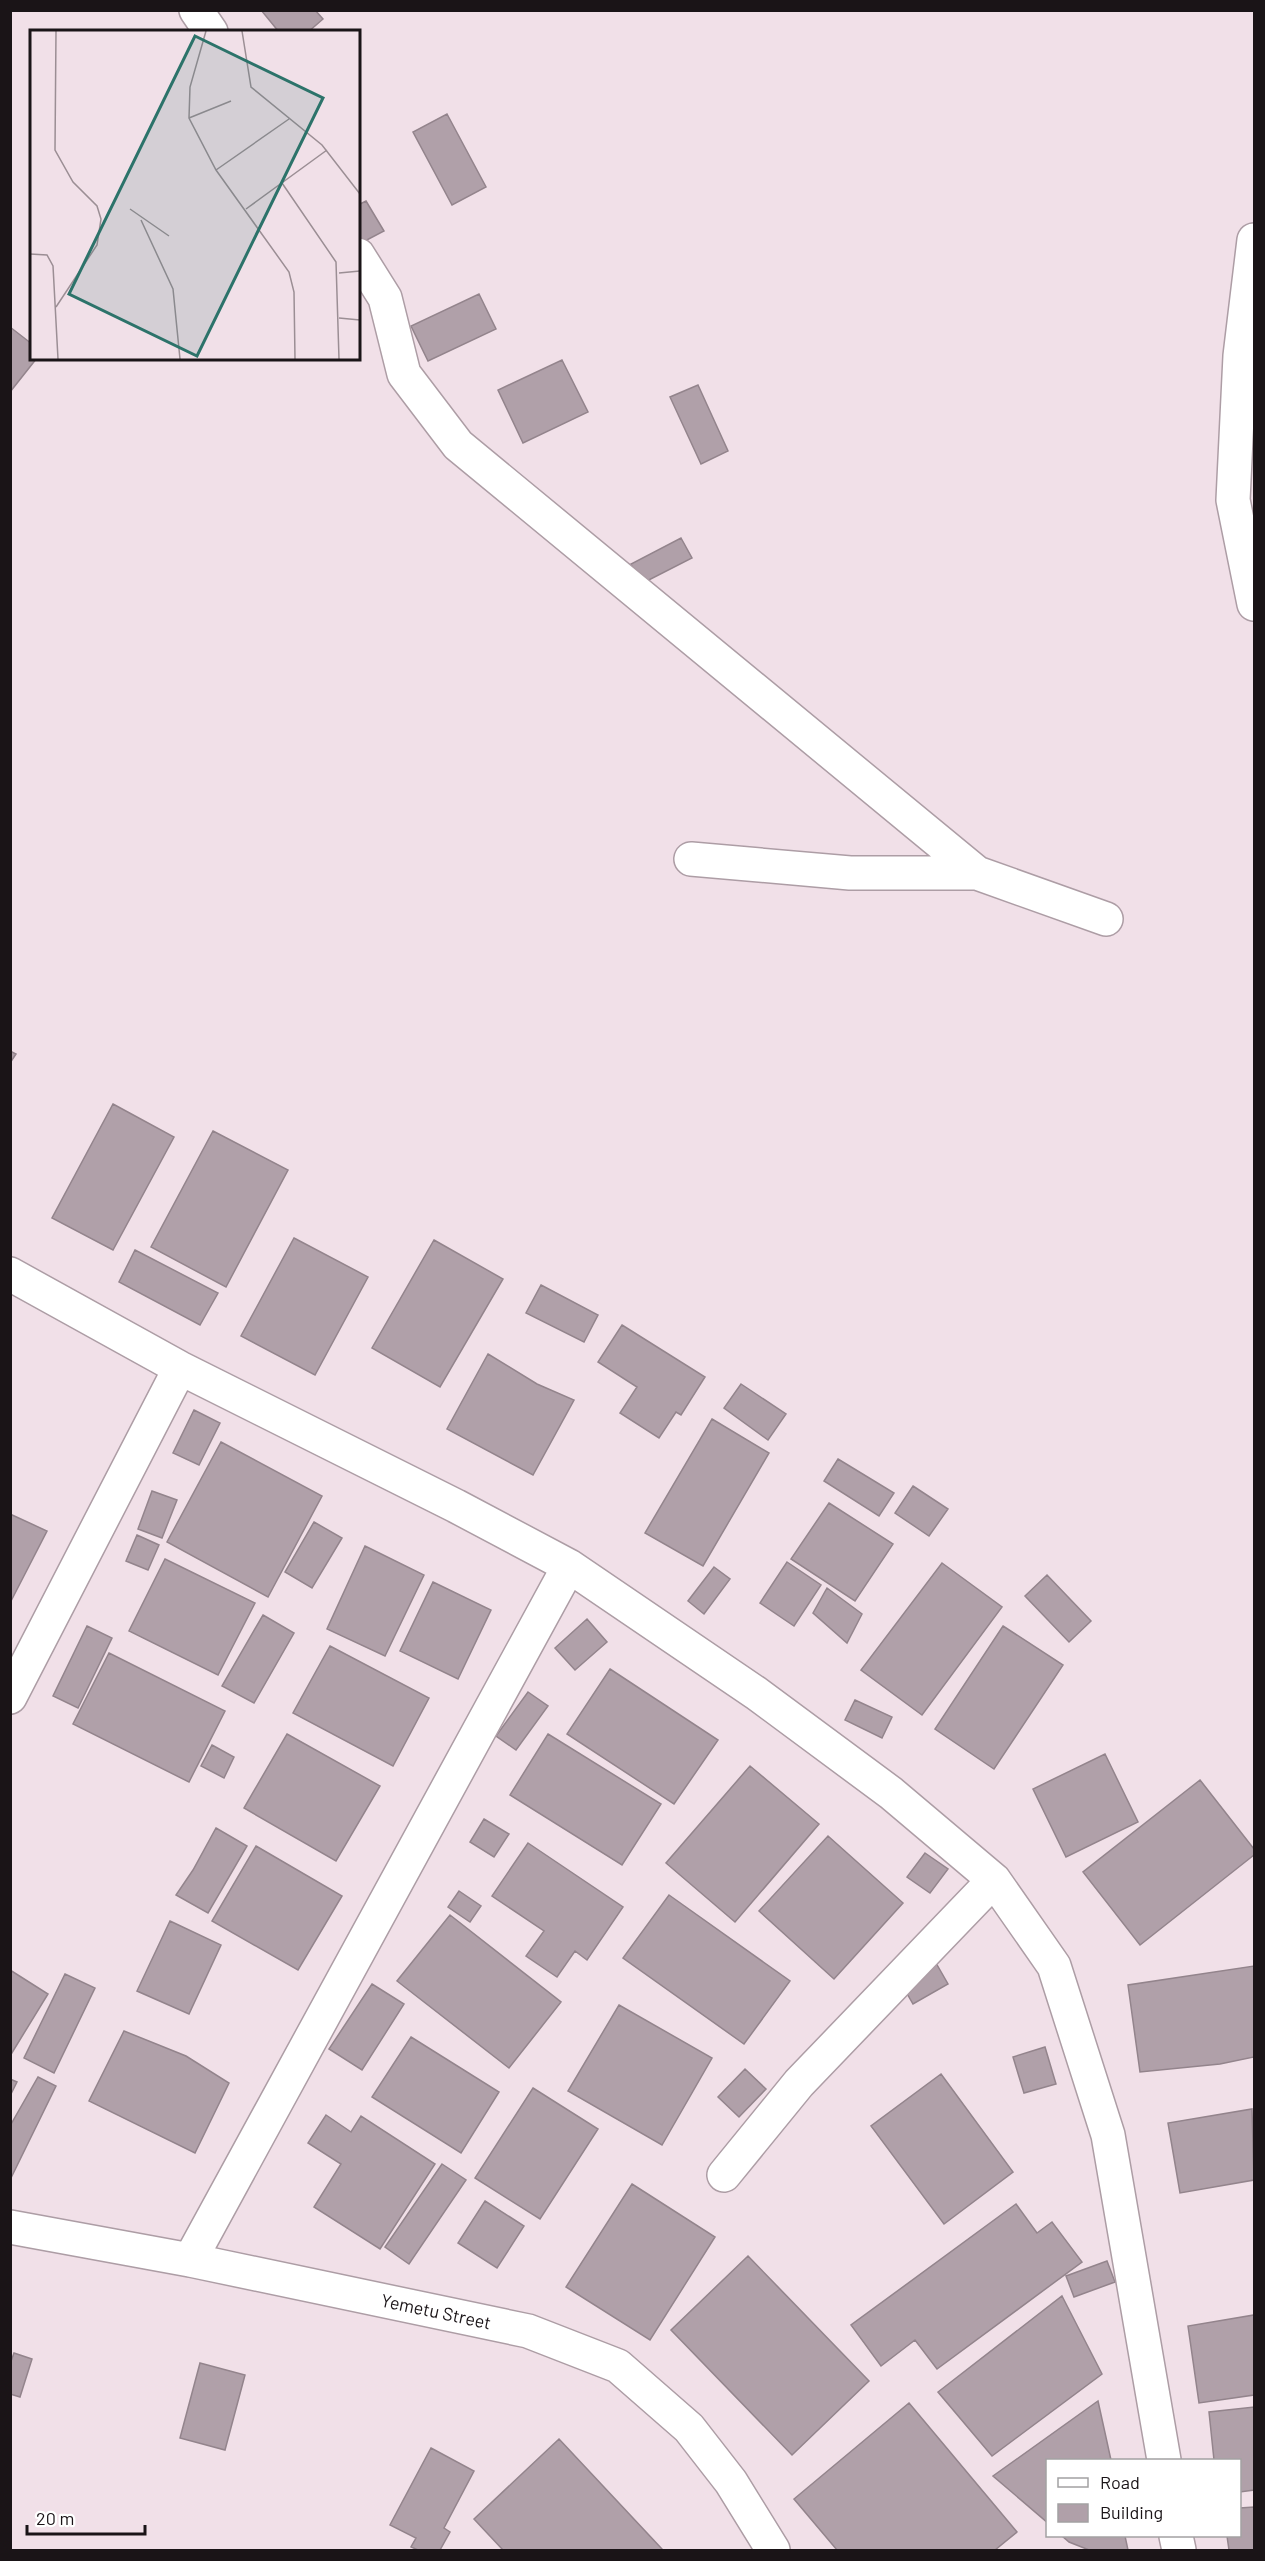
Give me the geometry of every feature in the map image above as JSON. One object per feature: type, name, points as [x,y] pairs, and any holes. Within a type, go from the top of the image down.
[{"type":"street","points":[[196,10],[210,30]]},
{"type":"street","points":[[1254,240],[1240,356],[1233,500],[1254,604]]},
{"type":"street","points":[[360,258],[385,298],[404,374],[458,445],[977,873]]},
{"type":"street","points":[[691,859],[850,873],[977,873],[1106,919]]},
{"type":"street","points":[[10,1274],[180,1368],[456,1506],[569,1566],[756,1693],[891,1793],[994,1880],[1054,1966],[1108,2135],[1164,2459]]},
{"type":"street","points":[[10,1697],[180,1368]]},
{"type":"street","points":[[190,2260],[569,1566]]},
{"type":"street","points":[[724,2175],[799,2083],[994,1880]]},
{"type":"street","name":"Yemetu Street","points":[[10,2227],[190,2260],[528,2331],[618,2366],[689,2428],[731,2482],[773,2550]]},
{"type":"building","points":[[261,10],[315,10],[323,19],[310,30],[277,30]]},
{"type":"building","points":[[447,114],[486,187],[452,205],[413,132]]},
{"type":"building","points":[[366,201],[384,231],[363,242],[360,237],[360,204]]},
{"type":"building","points":[[479,294],[496,329],[428,361],[411,326]]},
{"type":"building","points":[[10,327],[30,342],[30,360],[35,360],[10,392]]},
{"type":"building","points":[[562,360],[588,412],[523,443],[498,390]]},
{"type":"building","points":[[698,385],[728,451],[701,464],[670,397]]},
{"type":"building","points":[[681,538],[692,558],[641,584],[631,564]]},
{"type":"building","points":[[10,1051],[16,1054],[10,1063]]},
{"type":"building","points":[[113,1104],[174,1137],[113,1250],[52,1218]]},
{"type":"building","points":[[213,1131],[288,1170],[226,1287],[151,1247]]},
{"type":"building","points":[[294,1238],[368,1277],[315,1375],[241,1336]]},
{"type":"building","points":[[434,1240],[503,1279],[440,1387],[372,1348]]},
{"type":"building","points":[[135,1250],[218,1293],[200,1325],[119,1282]]},
{"type":"building","points":[[541,1285],[598,1315],[584,1342],[526,1313]]},
{"type":"building","points":[[622,1325],[705,1377],[681,1415],[676,1412],[659,1438],[620,1413],[637,1387],[598,1362]]},
{"type":"building","points":[[488,1354],[537,1384],[574,1400],[533,1475],[447,1429]]},
{"type":"building","points":[[741,1384],[786,1414],[768,1440],[724,1408]]},
{"type":"building","points":[[194,1410],[220,1423],[199,1465],[173,1453]]},
{"type":"building","points":[[712,1419],[769,1453],[703,1566],[645,1533]]},
{"type":"building","points":[[221,1442],[322,1496],[268,1597],[167,1542]]},
{"type":"building","points":[[838,1459],[894,1493],[879,1516],[824,1481]]},
{"type":"building","points":[[913,1486],[948,1509],[929,1536],[895,1513]]},
{"type":"building","points":[[152,1491],[177,1500],[162,1538],[138,1529]]},
{"type":"building","points":[[829,1503],[893,1544],[855,1601],[791,1559]]},
{"type":"building","points":[[10,1514],[47,1531],[10,1603]]},
{"type":"building","points":[[314,1522],[342,1538],[312,1588],[285,1572]]},
{"type":"building","points":[[137,1535],[159,1545],[148,1570],[126,1561]]},
{"type":"building","points":[[365,1546],[424,1575],[385,1656],[327,1629]]},
{"type":"building","points":[[165,1559],[255,1603],[218,1675],[129,1631]]},
{"type":"building","points":[[787,1562],[821,1585],[794,1626],[760,1603]]},
{"type":"building","points":[[942,1563],[1002,1607],[922,1715],[861,1670]]},
{"type":"building","points":[[714,1567],[730,1579],[704,1614],[688,1601]]},
{"type":"building","points":[[1047,1575],[1091,1621],[1069,1642],[1025,1596]]},
{"type":"building","points":[[433,1582],[491,1610],[458,1679],[400,1651]]},
{"type":"building","points":[[827,1588],[862,1614],[847,1643],[813,1613]]},
{"type":"building","points":[[263,1615],[294,1633],[254,1703],[222,1686]]},
{"type":"building","points":[[587,1619],[607,1642],[575,1670],[555,1648]]},
{"type":"building","points":[[87,1626],[112,1638],[78,1708],[53,1696]]},
{"type":"building","points":[[1003,1626],[1063,1665],[994,1769],[935,1729]]},
{"type":"building","points":[[330,1646],[429,1698],[393,1766],[293,1713]]},
{"type":"building","points":[[109,1653],[225,1711],[189,1782],[73,1724]]},
{"type":"building","points":[[610,1669],[718,1740],[674,1804],[567,1734]]},
{"type":"building","points":[[528,1692],[548,1706],[516,1750],[496,1736]]},
{"type":"building","points":[[855,1700],[892,1717],[882,1738],[845,1720]]},
{"type":"building","points":[[287,1734],[380,1786],[336,1861],[244,1808]]},
{"type":"building","points":[[548,1734],[661,1804],[622,1865],[510,1795]]},
{"type":"building","points":[[212,1745],[234,1757],[224,1778],[201,1766]]},
{"type":"building","points":[[1105,1754],[1138,1822],[1066,1857],[1033,1789]]},
{"type":"building","points":[[750,1766],[819,1824],[735,1922],[666,1863]]},
{"type":"building","points":[[1200,1780],[1254,1849],[1254,1855],[1140,1945],[1083,1872]]},
{"type":"building","points":[[484,1819],[509,1834],[494,1857],[470,1842]]},
{"type":"building","points":[[216,1828],[247,1846],[208,1913],[176,1895]]},
{"type":"building","points":[[828,1836],[903,1903],[834,1979],[759,1911]]},
{"type":"building","points":[[528,1843],[623,1907],[587,1960],[575,1951],[557,1977],[526,1956],[544,1931],[492,1896]]},
{"type":"building","points":[[256,1846],[342,1896],[298,1970],[212,1921]]},
{"type":"building","points":[[925,1853],[948,1869],[930,1893],[907,1877]]},
{"type":"building","points":[[459,1891],[481,1906],[470,1922],[448,1907]]},
{"type":"building","points":[[669,1895],[790,1981],[744,2044],[623,1958]]},
{"type":"building","points":[[450,1915],[561,2002],[509,2068],[397,1981]]},
{"type":"building","points":[[170,1921],[221,1945],[189,2014],[137,1991]]},
{"type":"building","points":[[936,1963],[948,1984],[913,2004],[901,1983]]},
{"type":"building","points":[[1254,1966],[1254,2057],[1220,2064],[1140,2072],[1128,1985]]},
{"type":"building","points":[[10,1970],[48,1994],[10,2056]]},
{"type":"building","points":[[65,1974],[95,1988],[54,2073],[24,2058]]},
{"type":"building","points":[[372,1984],[404,2004],[362,2070],[329,2049]]},
{"type":"building","points":[[619,2005],[712,2058],[662,2145],[568,2091]]},
{"type":"building","points":[[124,2031],[186,2056],[229,2083],[195,2153],[89,2101]]},
{"type":"building","points":[[411,2037],[499,2092],[461,2153],[372,2097]]},
{"type":"building","points":[[1045,2047],[1056,2084],[1024,2093],[1013,2057]]},
{"type":"building","points":[[745,2069],[766,2089],[739,2117],[718,2097]]},
{"type":"building","points":[[941,2074],[1013,2172],[944,2224],[871,2126]]},
{"type":"building","points":[[38,2077],[56,2086],[10,2180],[10,2126]]},
{"type":"building","points":[[10,2079],[17,2082],[10,2096]]},
{"type":"building","points":[[533,2088],[598,2129],[540,2219],[475,2178]]},
{"type":"building","points":[[1252,2109],[1254,2180],[1180,2193],[1168,2123]]},
{"type":"building","points":[[326,2115],[351,2132],[361,2116],[435,2164],[380,2249],[314,2207],[341,2164],[308,2143]]},
{"type":"building","points":[[442,2164],[466,2180],[409,2264],[385,2247]]},
{"type":"building","points":[[632,2184],[715,2237],[650,2340],[566,2287]]},
{"type":"building","points":[[485,2201],[524,2226],[497,2268],[458,2243]]},
{"type":"building","points":[[1016,2204],[1037,2233],[1052,2222],[1082,2262],[937,2369],[915,2340],[881,2366],[851,2325]]},
{"type":"building","points":[[748,2256],[869,2381],[792,2455],[671,2330]]},
{"type":"building","points":[[1107,2261],[1115,2282],[1074,2297],[1066,2276]]},
{"type":"building","points":[[1062,2296],[1102,2374],[992,2456],[938,2392]]},
{"type":"building","points":[[1254,2315],[1254,2395],[1199,2403],[1188,2326]]},
{"type":"building","points":[[14,2353],[32,2359],[20,2397],[10,2394],[10,2364]]},
{"type":"building","points":[[200,2363],[245,2375],[225,2450],[180,2438]]},
{"type":"building","points":[[1098,2401],[1111,2459],[1046,2459],[1046,2521],[993,2476]]},
{"type":"building","points":[[909,2403],[1017,2532],[995,2550],[837,2550],[794,2499]]},
{"type":"building","points":[[1254,2407],[1254,2490],[1241,2492],[1241,2459],[1214,2459],[1209,2412]]},
{"type":"building","points":[[559,2439],[662,2549],[503,2550],[474,2519]]},
{"type":"building","points":[[431,2448],[474,2471],[444,2528],[450,2532],[440,2550],[418,2550],[411,2547],[416,2538],[390,2525]]},
{"type":"building","points":[[1254,2507],[1254,2550],[1229,2550],[1227,2537],[1241,2537],[1241,2508]]},
{"type":"building","points":[[1063,2537],[1125,2537],[1128,2550],[1089,2550],[1069,2542]]}]
